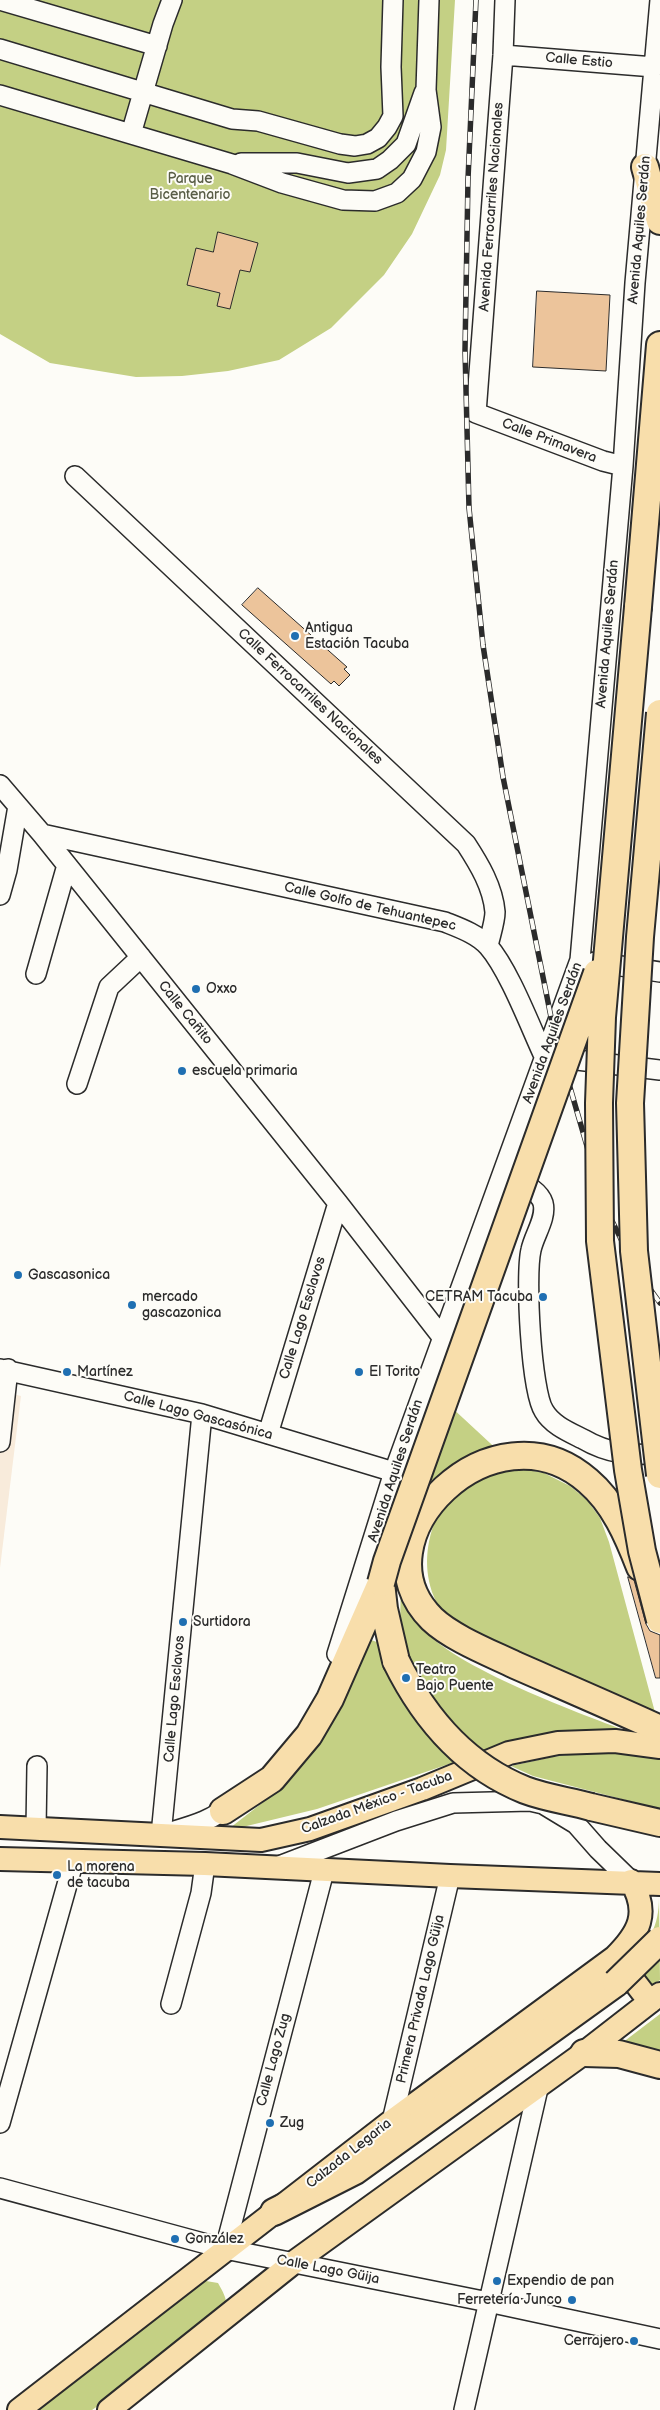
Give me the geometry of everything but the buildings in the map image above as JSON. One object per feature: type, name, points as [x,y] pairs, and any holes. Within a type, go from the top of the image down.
[{"type":"highway","points":[[645,167],[660,221]]},
{"type":"highway","name":"Avenida Aquiles Serdán","points":[[658,1614],[642,1550],[628,1470],[600,1242],[600,1084],[602,1017],[611,935],[660,345]]},
{"type":"highway","points":[[660,713],[640,937],[630,1102],[634,1251],[660,1475]]},
{"type":"highway","points":[[223,1811],[272,1778],[309,1735],[330,1699],[381,1583],[393,1542],[611,935]]},
{"type":"highway","points":[[658,1614],[614,1512],[597,1490],[579,1473],[555,1461],[526,1455],[500,1457],[472,1468],[445,1487],[425,1513],[413,1539],[409,1565],[411,1578],[420,1602],[433,1620],[477,1646],[522,1668],[660,1729]]},
{"type":"highway","points":[[381,1583],[384,1609],[396,1661],[426,1714],[457,1748],[491,1772],[526,1790],[660,1823]]},
{"type":"highway","points":[[274,2212],[355,2171],[432,2117],[616,1983],[660,1940]]},
{"type":"highway","points":[[584,2053],[619,2054],[660,2065]]},
{"type":"main road","name":"Calzada México - Tacuba","points":[[0,1827],[261,1840],[320,1826],[509,1753],[558,1743],[615,1741],[660,1747]]},
{"type":"main road","points":[[0,1859],[205,1864],[324,1871],[631,1881],[660,1884]]},
{"type":"main road","name":"Calzada Legaria","points":[[19,2410],[392,2121],[615,1957],[630,1942],[639,1925],[642,1910],[638,1895],[631,1881]]},
{"type":"main road","points":[[109,2410],[294,2264],[584,2053],[655,1998],[615,1957]]},
{"type":"street","points":[[0,0],[156,46]]},
{"type":"street","points":[[131,134],[156,46],[172,0]]},
{"type":"street","points":[[0,49],[232,119],[258,121],[340,144],[355,146],[367,144],[378,138],[393,116],[391,67],[393,0]]},
{"type":"street","points":[[0,95],[232,164],[282,182],[343,200],[376,201],[397,193],[412,179],[426,152],[431,127],[426,90],[428,0]]},
{"type":"street","name":"Avenida Ferrocarriles Nacionales","points":[[476,413],[503,54],[505,0]]},
{"type":"street","name":"Avenida Aquiles Serdán","points":[[161,1835],[204,1822],[223,1811],[288,1748],[327,1682],[343,1638],[394,1472],[580,960],[623,466],[645,167],[660,0]]},
{"type":"street","name":"Calle Estio","points":[[503,54],[654,66]]},
{"type":"street","points":[[232,164],[297,163],[348,172],[377,169],[390,160],[406,144],[426,90]]},
{"type":"street","points":[[343,200],[348,172]]},
{"type":"street","name":"Calle Primavera","points":[[476,413],[603,461],[623,466]]},
{"type":"street","name":"Calle Ferrocarriles Nacionales","points":[[75,476],[466,844],[479,864],[495,913],[488,946]]},
{"type":"street","name":"Calle Cañito","points":[[0,785],[67,864],[338,1203],[442,1337]]},
{"type":"street","points":[[0,895],[7,870],[18,806]]},
{"type":"street","name":"Calle Golfo de Tehuantepec","points":[[42,834],[445,922],[469,932],[488,946],[505,973],[544,1056]]},
{"type":"street","points":[[36,974],[67,864]]},
{"type":"street","points":[[78,1084],[109,987],[141,957]]},
{"type":"street","points":[[580,960],[660,972]]},
{"type":"street","points":[[544,1056],[660,1070]]},
{"type":"street","points":[[502,1172],[528,1186],[540,1196],[543,1204],[543,1214],[531,1249],[528,1271],[534,1382],[539,1403],[544,1413],[553,1422],[598,1446],[638,1455],[660,1451]]},
{"type":"street","name":"Calle Lago Esclavos","points":[[268,1434],[338,1203]]},
{"type":"street","points":[[0,1442],[4,1369]]},
{"type":"street","name":"Calle Lago Gascasónica","points":[[4,1369],[202,1414],[394,1472]]},
{"type":"street","name":"Calle Lago Esclavos","points":[[161,1835],[202,1414]]},
{"type":"street","points":[[36,1829],[37,1766]]},
{"type":"street","points":[[276,1867],[396,1822],[454,1803],[530,1801],[543,1804],[576,1824],[598,1849],[631,1881]]},
{"type":"street","points":[[0,2123],[74,1860]]},
{"type":"street","points":[[171,2004],[200,1893],[205,1864]]},
{"type":"street","name":"Calle Lago Zug","points":[[225,2249],[324,1871]]},
{"type":"street","name":"Primera Privada Lago Güija","points":[[392,2121],[450,1876]]},
{"type":"street","points":[[464,2410],[539,2084]]},
{"type":"street","name":"Calle Lago Güija","points":[[0,2188],[225,2249],[660,2339]]},
{"type":"shaded area","points":[[0,1391],[21,1396],[0,1568]]},
{"type":"green space","name":"Parque Bicentenario","points":[[0,0],[455,0],[446,150],[440,175],[412,234],[384,275],[331,328],[279,360],[228,371],[182,376],[136,377],[50,363],[0,334]]},
{"type":"green space","points":[[436,1393],[517,1468],[544,1473],[570,1486],[587,1500],[600,1518],[609,1542],[656,1716],[551,1674],[499,1650],[452,1621],[439,1607],[428,1577],[427,1566],[430,1536],[437,1516],[396,1503]]},
{"type":"green space","points":[[401,1576],[411,1608],[421,1626],[436,1641],[459,1657],[520,1688],[635,1734],[490,1750],[317,1809],[226,1831],[284,1786],[320,1741],[366,1638],[382,1644],[400,1629]]},
{"type":"green space","points":[[599,1751],[660,1754],[660,1809],[533,1776],[511,1766],[552,1757]]},
{"type":"green space","points":[[659,1897],[660,1980],[649,1988],[631,1962],[652,1933],[659,1908]]},
{"type":"green space","points":[[660,2014],[660,2052],[622,2043]]},
{"type":"green space","points":[[206,2281],[218,2283],[226,2300],[224,2313],[217,2324],[92,2410],[26,2410]]},
{"type":"railway","points":[[476,0],[468,179],[465,350],[469,508],[483,645],[503,777],[554,1032],[604,1205],[637,1271],[660,1303]]},
{"type":"place","name":"Antigua Estación Tacuba","points":[[295,636]]},
{"type":"place","name":"Oxxo","points":[[196,989]]},
{"type":"place","name":"escuela primaria","points":[[182,1071]]},
{"type":"place","name":"Gascasonica","points":[[18,1275]]},
{"type":"place","name":"CETRAM Tacuba","points":[[543,1297]]},
{"type":"place","name":"mercado gascazonica","points":[[132,1305]]},
{"type":"place","name":"Martínez","points":[[67,1372]]},
{"type":"place","name":"El Torito","points":[[359,1372]]},
{"type":"place","name":"Surtidora","points":[[183,1622]]},
{"type":"place","name":"Teatro Bajo Puente","points":[[406,1678]]},
{"type":"place","name":"La morena de tacuba","points":[[57,1875]]},
{"type":"place","name":"Zug","points":[[270,2123]]},
{"type":"place","name":"González","points":[[175,2239]]},
{"type":"place","name":"Expendio de pan","points":[[497,2281]]},
{"type":"place","name":"Ferretería Junco","points":[[572,2300]]},
{"type":"place","name":"Cerrajero","points":[[634,2341]]}]
